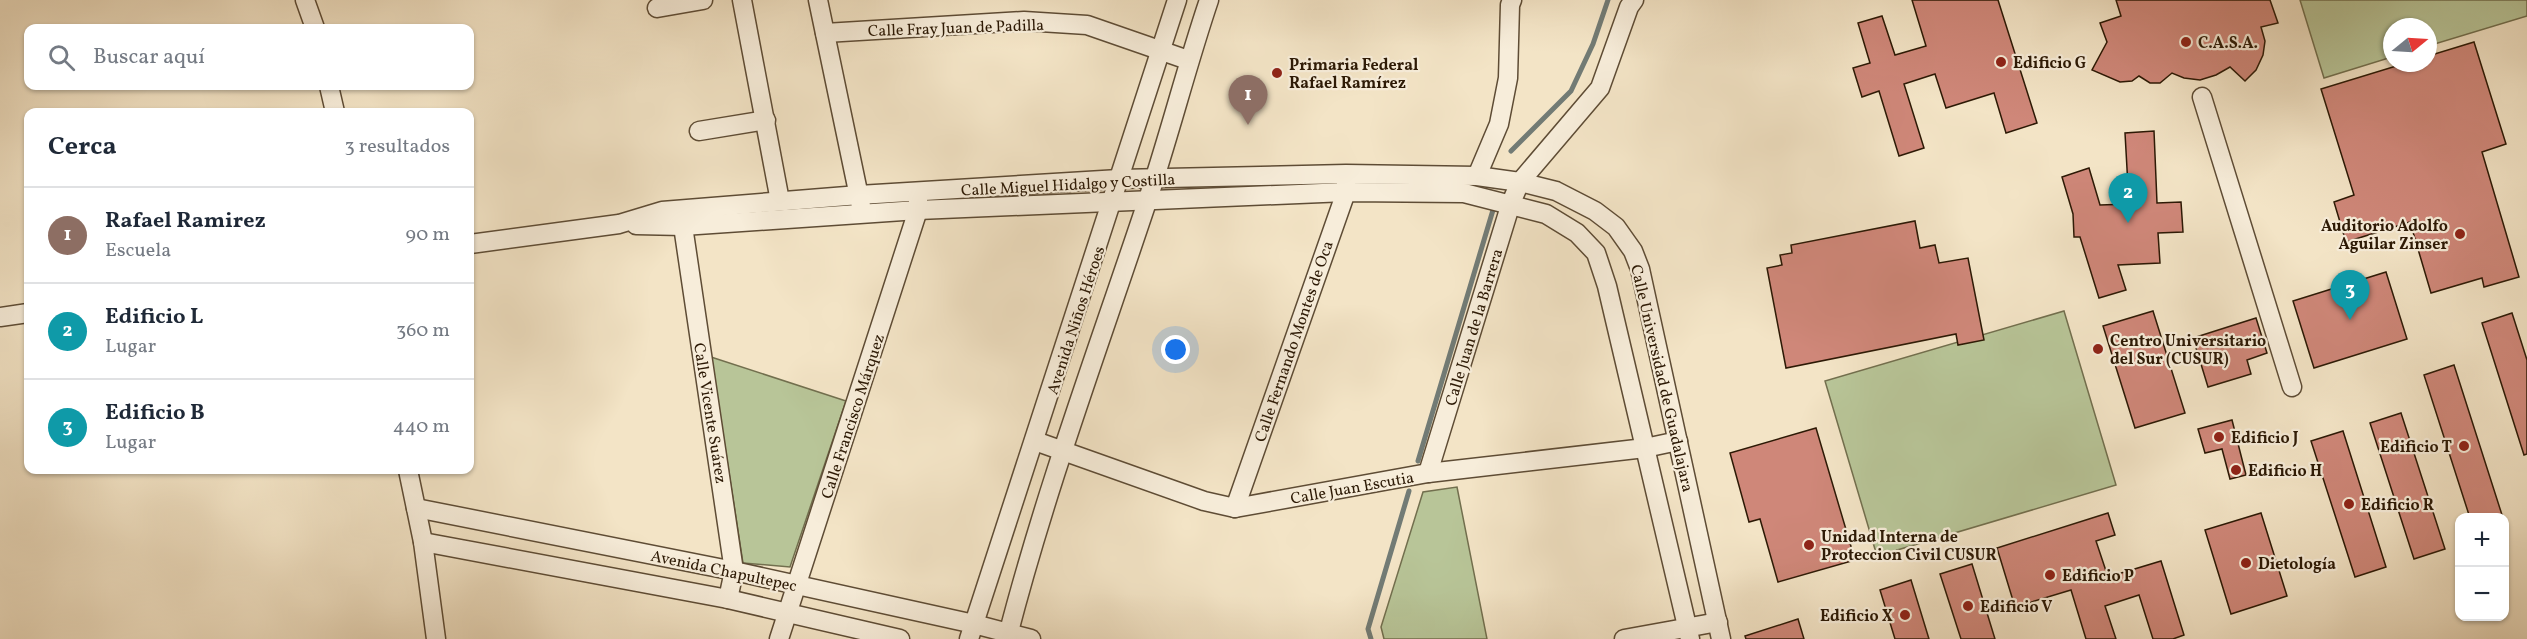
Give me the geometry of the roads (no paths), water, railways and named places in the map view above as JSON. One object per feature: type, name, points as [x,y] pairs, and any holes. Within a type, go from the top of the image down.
[{"type":"street","points":[[305,0],[314,24]]},
{"type":"street","points":[[657,8],[703,0]]},
{"type":"street","points":[[742,0],[780,201]]},
{"type":"street","points":[[818,0],[863,213]]},
{"type":"street","name":"Avenida Niños Héroes","points":[[971,631],[1035,441],[1177,0]]},
{"type":"street","name":"Avenida Niños Héroes","points":[[1008,636],[1061,451],[1147,202],[1188,60],[1209,0]]},
{"type":"street","points":[[1477,176],[1499,124],[1508,78],[1512,0]]},
{"type":"street","name":"Calle Juan de la Barrera","points":[[1428,473],[1511,203],[1520,182],[1599,88],[1629,7],[1634,0]]},
{"type":"street","name":"Calle Fray Juan de Padilla","points":[[825,33],[1023,21],[1088,25],[1188,60]]},
{"type":"street","points":[[330,90],[334,108]]},
{"type":"street","points":[[2202,97],[2292,387]]},
{"type":"street","points":[[699,130],[766,120]]},
{"type":"street","name":"Calle Miguel Hidalgo y Costilla","points":[[474,243],[619,224],[662,212],[859,195],[1119,179],[1346,174],[1477,176],[1520,182]]},
{"type":"street","name":"Calle Fernando Montes de Oca","points":[[1235,508],[1346,192],[1346,174]]},
{"type":"street","name":"Calle Universidad de Guadalajara","points":[[1520,182],[1556,191],[1595,211],[1616,227],[1633,250],[1640,269],[1720,631]]},
{"type":"street","name":"Calle Francisco Márquez","points":[[779,639],[918,210],[918,191]]},
{"type":"street","name":"Calle Miguel Hidalgo y Costilla","points":[[619,224],[683,226],[918,210],[1112,204],[1346,192],[1464,193],[1511,203]]},
{"type":"street","name":"Calle Universidad de Guadalajara","points":[[1511,203],[1546,214],[1577,233],[1596,253],[1607,286],[1689,634]]},
{"type":"street","points":[[662,212],[683,226]]},
{"type":"street","name":"Calle Vicente Suárez","points":[[683,226],[734,571],[728,599]]},
{"type":"street","points":[[0,317],[24,314]]},
{"type":"street","name":"Calle Juan Escutia","points":[[1035,441],[1204,501],[1235,508],[1428,473],[1645,448],[1678,441]]},
{"type":"street","points":[[409,474],[423,542],[436,639]]},
{"type":"street","name":"Avenida Chapultepec","points":[[416,508],[734,571],[971,631],[1031,639]]},
{"type":"street","name":"Avenida Chapultepec","points":[[423,542],[728,599],[900,639]]},
{"type":"street","points":[[1624,639],[1720,631]]},
{"type":"waterway","points":[[1511,151],[1571,91],[1593,44],[1608,0]]},
{"type":"waterway","points":[[1418,461],[1493,210]]},
{"type":"waterway","points":[[1371,639],[1368,629],[1409,491]]},
{"type":"place","name":"C.A.S.A.","points":[[2186,42]]},
{"type":"place","name":"Edificio G","points":[[2001,62]]},
{"type":"place","name":"Primaria Federal Rafael Ramírez","points":[[1277,73]]},
{"type":"place","name":"Rafael Ramirez","points":[[1248,125]]},
{"type":"place","name":"Edificio L","points":[[2128,223]]},
{"type":"place","name":"Auditorio Adolfo Aguilar Zinser","points":[[2460,234]]},
{"type":"place","name":"Edificio B","points":[[2350,320]]},
{"type":"place","name":"Centro Universitario del Sur (CUSUR)","points":[[2098,349]]},
{"type":"place","name":"Edificio J","points":[[2219,437]]},
{"type":"place","name":"Edificio T","points":[[2464,446]]},
{"type":"place","name":"Edificio H","points":[[2236,470]]},
{"type":"place","name":"Edificio R","points":[[2349,504]]},
{"type":"place","name":"Unidad Interna de Proteccion Civil CUSUR","points":[[1809,545]]},
{"type":"place","name":"Dietología","points":[[2246,563]]},
{"type":"place","name":"Edificio P","points":[[2050,575]]},
{"type":"place","name":"Edificio V","points":[[1968,606]]},
{"type":"place","name":"Edificio X","points":[[1905,615]]}]
